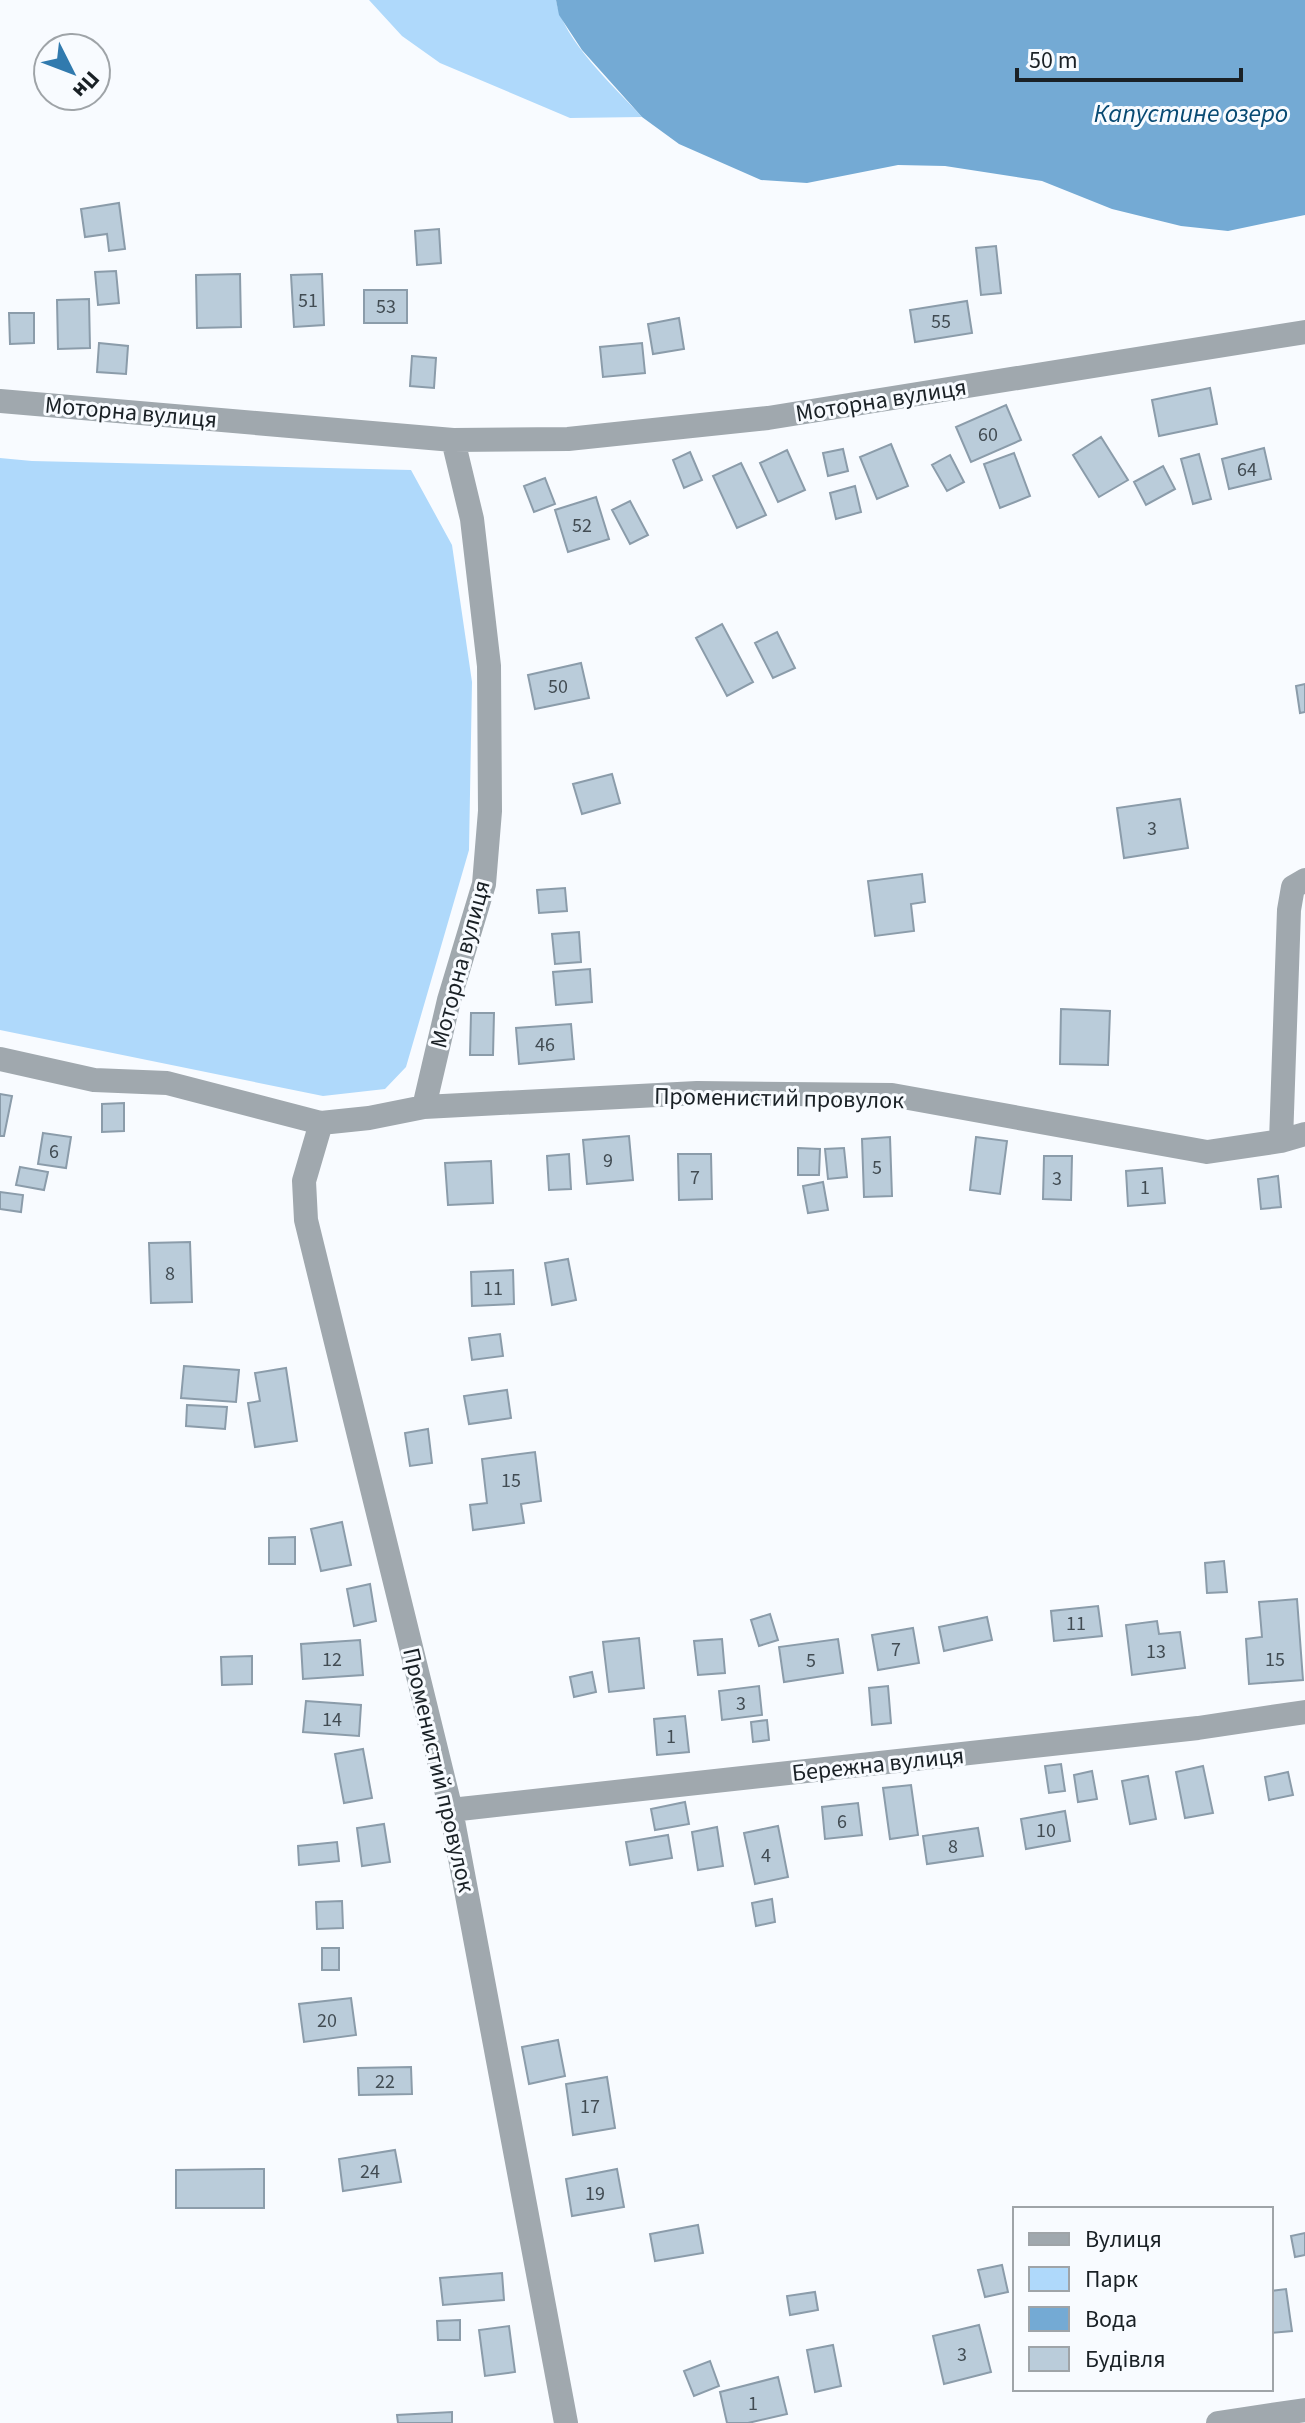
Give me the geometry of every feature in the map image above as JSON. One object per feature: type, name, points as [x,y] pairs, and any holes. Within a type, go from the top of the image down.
[{"type":"street","name":"Моторна вулиця","points":[[0,401],[453,440],[568,439],[768,418],[1305,332]]},
{"type":"street","name":"Моторна вулиця","points":[[424,1107],[449,1000],[484,884],[490,811],[489,666],[472,519],[453,440]]},
{"type":"street","points":[[1281,1141],[1289,910],[1293,887],[1305,880]]},
{"type":"street","name":"Променистий провулок","points":[[0,1059],[94,1080],[167,1083],[321,1123],[369,1118],[424,1107],[697,1093],[892,1095],[1207,1152],[1281,1141],[1305,1134]]},
{"type":"street","name":"Променистий провулок","points":[[321,1123],[304,1181],[306,1220],[451,1810],[566,2423]]},
{"type":"street","name":"Бережна вулиця","points":[[451,1810],[1135,1735],[1305,1712]]},
{"type":"street","points":[[1218,2423],[1305,2410]]},
{"type":"green space","points":[[369,0],[556,0],[568,31],[579,47],[642,117],[570,118],[440,63],[402,36]]},
{"type":"green space","points":[[0,458],[411,470],[452,545],[472,682],[469,850],[406,1067],[385,1089],[323,1096],[0,1030]]},
{"type":"water","name":"Капустине озеро","points":[[556,0],[1305,0],[1305,215],[1228,231],[1181,226],[1112,209],[1042,181],[945,166],[898,165],[807,183],[761,180],[679,144],[642,117],[582,50],[559,15]]},
{"type":"building","points":[[119,203],[125,249],[109,251],[107,234],[85,237],[81,209]]},
{"type":"building","points":[[439,229],[441,263],[417,265],[415,231]]},
{"type":"building","points":[[996,246],[1001,293],[981,295],[976,248]]},
{"type":"building","points":[[116,271],[119,303],[98,305],[95,272]]},
{"type":"building","points":[[240,274],[241,327],[197,328],[196,275]]},
{"type":"building","points":[[322,274],[324,325],[294,327],[291,275]]},
{"type":"building","points":[[364,290],[407,290],[407,323],[364,323]]},
{"type":"building","points":[[89,299],[90,348],[58,349],[57,300]]},
{"type":"building","points":[[967,301],[972,333],[915,342],[910,310]]},
{"type":"building","points":[[9,313],[34,313],[34,343],[10,344]]},
{"type":"building","points":[[679,318],[684,349],[653,354],[648,324]]},
{"type":"building","points":[[99,343],[128,346],[126,374],[97,372]]},
{"type":"building","points":[[642,343],[645,373],[603,377],[600,347]]},
{"type":"building","points":[[412,356],[436,358],[434,388],[410,386]]},
{"type":"building","points":[[1210,388],[1217,424],[1159,436],[1152,400]]},
{"type":"building","points":[[1006,405],[1021,440],[971,462],[956,427]]},
{"type":"building","points":[[1101,437],[1128,480],[1099,497],[1073,455]]},
{"type":"building","points":[[891,444],[908,486],[877,499],[860,457]]},
{"type":"building","points":[[1264,448],[1271,479],[1229,489],[1222,459]]},
{"type":"building","points":[[843,449],[848,471],[828,476],[823,453]]},
{"type":"building","points":[[787,450],[805,490],[778,502],[760,463]]},
{"type":"building","points":[[690,452],[702,480],[684,488],[673,460]]},
{"type":"building","points":[[1014,453],[1030,496],[1000,508],[984,464]]},
{"type":"building","points":[[1199,454],[1211,499],[1193,504],[1181,459]]},
{"type":"building","points":[[950,455],[964,482],[947,491],[932,465]]},
{"type":"building","points":[[741,463],[766,515],[737,528],[713,476]]},
{"type":"building","points":[[1163,466],[1175,489],[1146,505],[1134,482]]},
{"type":"building","points":[[545,478],[555,504],[534,512],[524,486]]},
{"type":"building","points":[[855,486],[861,512],[836,519],[830,493]]},
{"type":"building","points":[[596,497],[609,539],[568,552],[555,510]]},
{"type":"building","points":[[630,501],[648,535],[630,544],[612,510]]},
{"type":"building","points":[[722,624],[753,682],[727,696],[696,638]]},
{"type":"building","points":[[777,632],[795,668],[773,678],[755,643]]},
{"type":"building","points":[[581,663],[589,698],[535,709],[528,675]]},
{"type":"building","points":[[1305,684],[1305,712],[1300,713],[1296,686]]},
{"type":"building","points":[[612,774],[620,803],[582,814],[573,784]]},
{"type":"building","points":[[1180,799],[1188,848],[1124,858],[1117,808]]},
{"type":"building","points":[[922,874],[925,902],[911,904],[914,931],[875,936],[868,881]]},
{"type":"building","points":[[565,888],[567,911],[539,913],[537,890]]},
{"type":"building","points":[[579,932],[581,962],[555,964],[552,934]]},
{"type":"building","points":[[590,969],[592,1002],[556,1005],[553,972]]},
{"type":"building","points":[[1061,1009],[1110,1011],[1108,1065],[1060,1064]]},
{"type":"building","points":[[471,1013],[494,1013],[493,1055],[470,1055]]},
{"type":"building","points":[[571,1024],[574,1059],[519,1064],[516,1028]]},
{"type":"building","points":[[0,1094],[12,1096],[4,1136],[0,1136]]},
{"type":"building","points":[[124,1103],[124,1131],[102,1132],[102,1104]]},
{"type":"building","points":[[43,1133],[71,1137],[66,1168],[38,1164]]},
{"type":"building","points":[[629,1136],[633,1180],[587,1184],[583,1140]]},
{"type":"building","points":[[890,1137],[892,1196],[864,1197],[862,1139]]},
{"type":"building","points":[[976,1137],[1007,1141],[1000,1194],[970,1190]]},
{"type":"building","points":[[798,1148],[820,1149],[819,1175],[798,1175]]},
{"type":"building","points":[[844,1148],[847,1177],[828,1179],[825,1149]]},
{"type":"building","points":[[569,1154],[571,1189],[549,1190],[547,1156]]},
{"type":"building","points":[[678,1154],[711,1154],[712,1199],[679,1200]]},
{"type":"building","points":[[1044,1156],[1072,1156],[1071,1200],[1043,1199]]},
{"type":"building","points":[[491,1161],[493,1203],[448,1205],[445,1163]]},
{"type":"building","points":[[20,1167],[48,1172],[44,1190],[16,1185]]},
{"type":"building","points":[[1162,1168],[1165,1203],[1128,1206],[1126,1171]]},
{"type":"building","points":[[1278,1176],[1281,1207],[1261,1209],[1258,1179]]},
{"type":"building","points":[[823,1182],[828,1210],[808,1213],[803,1186]]},
{"type":"building","points":[[0,1192],[23,1195],[21,1212],[0,1209]]},
{"type":"building","points":[[190,1242],[192,1302],[151,1303],[149,1243]]},
{"type":"building","points":[[568,1259],[576,1300],[552,1305],[545,1263]]},
{"type":"building","points":[[513,1270],[514,1304],[472,1306],[471,1272]]},
{"type":"building","points":[[500,1334],[503,1356],[472,1360],[469,1338]]},
{"type":"building","points":[[184,1366],[239,1370],[236,1402],[181,1398]]},
{"type":"building","points":[[286,1368],[297,1441],[255,1447],[248,1403],[260,1401],[255,1373]]},
{"type":"building","points":[[507,1390],[511,1418],[469,1424],[464,1396]]},
{"type":"building","points":[[187,1405],[227,1407],[225,1429],[186,1426]]},
{"type":"building","points":[[428,1429],[432,1463],[410,1466],[405,1433]]},
{"type":"building","points":[[535,1452],[541,1501],[521,1504],[524,1523],[473,1530],[470,1505],[487,1503],[482,1459]]},
{"type":"building","points":[[342,1522],[351,1565],[321,1571],[311,1529]]},
{"type":"building","points":[[295,1537],[295,1564],[269,1564],[269,1538]]},
{"type":"building","points":[[1224,1561],[1227,1592],[1207,1593],[1205,1563]]},
{"type":"building","points":[[370,1584],[376,1621],[354,1626],[347,1589]]},
{"type":"building","points":[[1297,1599],[1303,1680],[1249,1684],[1246,1639],[1262,1637],[1259,1602]]},
{"type":"building","points":[[1098,1606],[1102,1636],[1054,1641],[1051,1611]]},
{"type":"building","points":[[770,1614],[778,1640],[759,1646],[751,1620]]},
{"type":"building","points":[[987,1617],[992,1640],[944,1651],[939,1627]]},
{"type":"building","points":[[1157,1621],[1159,1634],[1180,1632],[1185,1668],[1132,1675],[1126,1625]]},
{"type":"building","points":[[913,1628],[919,1663],[878,1670],[872,1635]]},
{"type":"building","points":[[639,1638],[644,1688],[609,1692],[603,1642]]},
{"type":"building","points":[[722,1639],[725,1673],[698,1675],[694,1641]]},
{"type":"building","points":[[838,1639],[843,1673],[784,1682],[779,1647]]},
{"type":"building","points":[[360,1640],[363,1675],[303,1679],[301,1644]]},
{"type":"building","points":[[252,1656],[252,1684],[222,1685],[221,1657]]},
{"type":"building","points":[[592,1672],[596,1692],[574,1697],[570,1677]]},
{"type":"building","points":[[759,1686],[762,1715],[722,1720],[719,1691]]},
{"type":"building","points":[[888,1686],[891,1723],[872,1725],[869,1688]]},
{"type":"building","points":[[306,1701],[361,1705],[359,1736],[303,1732]]},
{"type":"building","points":[[685,1716],[689,1752],[657,1755],[654,1719]]},
{"type":"building","points":[[767,1720],[769,1740],[753,1742],[751,1722]]},
{"type":"building","points":[[363,1749],[372,1798],[344,1803],[335,1754]]},
{"type":"building","points":[[1061,1764],[1065,1791],[1049,1793],[1045,1766]]},
{"type":"building","points":[[1203,1766],[1213,1813],[1185,1818],[1176,1772]]},
{"type":"building","points":[[1092,1771],[1097,1799],[1078,1802],[1074,1775]]},
{"type":"building","points":[[1288,1772],[1293,1795],[1269,1800],[1265,1777]]},
{"type":"building","points":[[1148,1776],[1156,1819],[1130,1824],[1122,1781]]},
{"type":"building","points":[[911,1785],[918,1835],[890,1839],[883,1788]]},
{"type":"building","points":[[685,1802],[689,1824],[655,1830],[651,1809]]},
{"type":"building","points":[[858,1803],[862,1835],[825,1839],[822,1807]]},
{"type":"building","points":[[1065,1811],[1070,1841],[1026,1849],[1021,1819]]},
{"type":"building","points":[[384,1824],[390,1862],[362,1866],[357,1828]]},
{"type":"building","points":[[778,1826],[788,1877],[755,1884],[744,1833]]},
{"type":"building","points":[[717,1827],[723,1866],[698,1870],[692,1832]]},
{"type":"building","points":[[978,1828],[983,1856],[927,1864],[923,1836]]},
{"type":"building","points":[[668,1835],[672,1858],[630,1865],[626,1842]]},
{"type":"building","points":[[337,1842],[339,1861],[299,1865],[298,1846]]},
{"type":"building","points":[[772,1899],[775,1922],[756,1926],[752,1903]]},
{"type":"building","points":[[342,1901],[343,1928],[317,1929],[316,1902]]},
{"type":"building","points":[[322,1948],[339,1948],[339,1970],[322,1970]]},
{"type":"building","points":[[351,1998],[356,2035],[304,2042],[299,2004]]},
{"type":"building","points":[[558,2040],[565,2076],[529,2084],[522,2047]]},
{"type":"building","points":[[411,2067],[412,2094],[359,2095],[358,2068]]},
{"type":"building","points":[[607,2077],[615,2128],[573,2135],[566,2084]]},
{"type":"building","points":[[395,2150],[401,2182],[343,2191],[339,2159]]},
{"type":"building","points":[[264,2169],[264,2208],[176,2208],[176,2170]]},
{"type":"building","points":[[617,2169],[624,2207],[572,2216],[566,2179]]},
{"type":"building","points":[[698,2225],[703,2253],[655,2261],[650,2234]]},
{"type":"building","points":[[1305,2233],[1305,2255],[1295,2257],[1291,2236]]},
{"type":"building","points":[[1002,2265],[1008,2292],[985,2297],[978,2270]]},
{"type":"building","points":[[502,2273],[504,2300],[443,2305],[440,2278]]},
{"type":"building","points":[[1286,2289],[1292,2331],[1273,2333],[1273,2291]]},
{"type":"building","points":[[815,2292],[818,2310],[790,2315],[787,2296]]},
{"type":"building","points":[[460,2320],[460,2340],[438,2340],[437,2321]]},
{"type":"building","points":[[979,2325],[991,2372],[944,2384],[933,2336]]},
{"type":"building","points":[[509,2326],[515,2372],[485,2376],[479,2330]]},
{"type":"building","points":[[833,2345],[841,2386],[815,2392],[807,2350]]},
{"type":"building","points":[[710,2361],[719,2386],[694,2396],[684,2371]]},
{"type":"building","points":[[778,2377],[787,2414],[748,2423],[727,2423],[720,2392]]},
{"type":"building","points":[[452,2412],[452,2423],[398,2423],[397,2415]]}]
